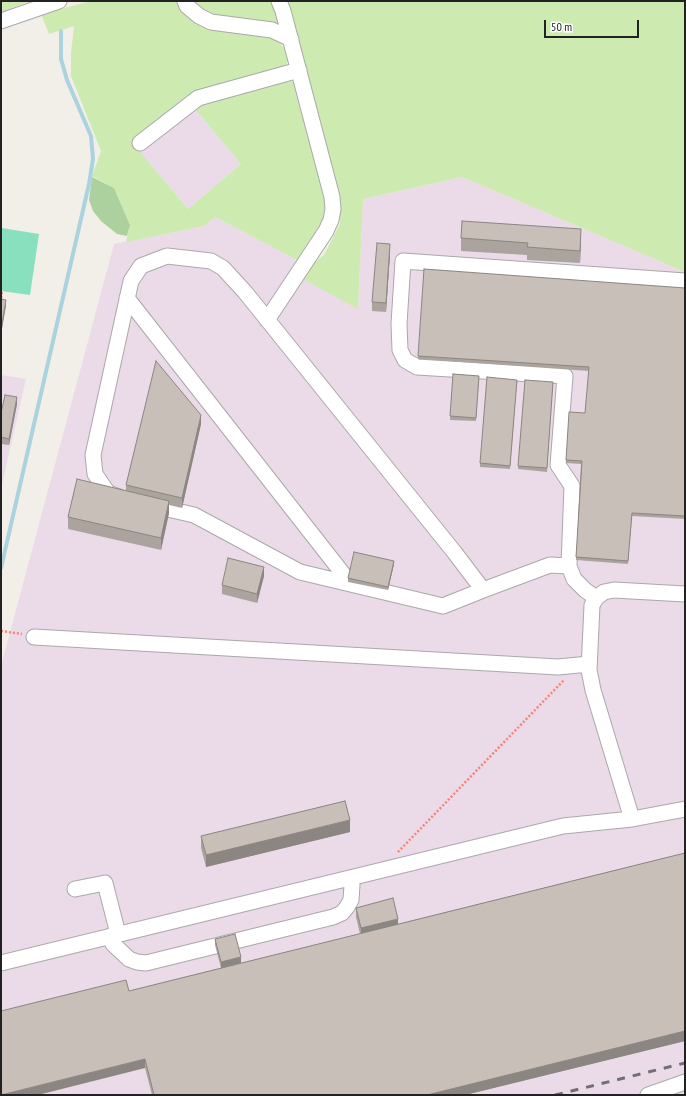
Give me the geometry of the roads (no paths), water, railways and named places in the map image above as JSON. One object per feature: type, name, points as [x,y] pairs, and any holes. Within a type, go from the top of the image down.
[{"type":"street","points":[[1,21],[59,1]]},
{"type":"street","points":[[185,1],[187,6],[199,16],[211,22],[272,30],[291,39]]},
{"type":"street","points":[[267,320],[326,231],[331,220],[333,209],[332,196],[291,39],[279,1]]},
{"type":"street","points":[[140,143],[198,98],[299,70]]},
{"type":"street","points":[[483,590],[455,553],[245,292],[223,268],[211,261],[167,256],[141,266],[131,282],[93,455],[95,474],[108,493],[128,500],[194,515],[300,572],[443,606],[550,565],[569,566]]},
{"type":"street","points":[[596,598],[574,579],[569,566],[572,486],[558,465],[565,376],[417,367],[405,360],[400,350],[399,324],[403,261],[685,281]]},
{"type":"street","points":[[127,298],[351,584]]},
{"type":"street","points":[[632,819],[589,670],[592,605],[596,598],[604,592],[614,590],[685,594]]},
{"type":"street","points":[[34,636],[558,667],[589,664]]},
{"type":"street","points":[[1,963],[563,826],[632,819],[685,809]]},
{"type":"street","points":[[75,889],[104,883],[114,935],[113,944],[129,959],[146,963],[249,936],[333,917],[342,913],[351,900],[351,878]]},
{"type":"street","points":[[648,1095],[685,1082]]},
{"type":"waterway","points":[[1,568],[89,184],[93,159],[91,136],[67,80],[61,59],[61,31]]},
{"type":"railway","points":[[555,1095],[685,1063]]}]
